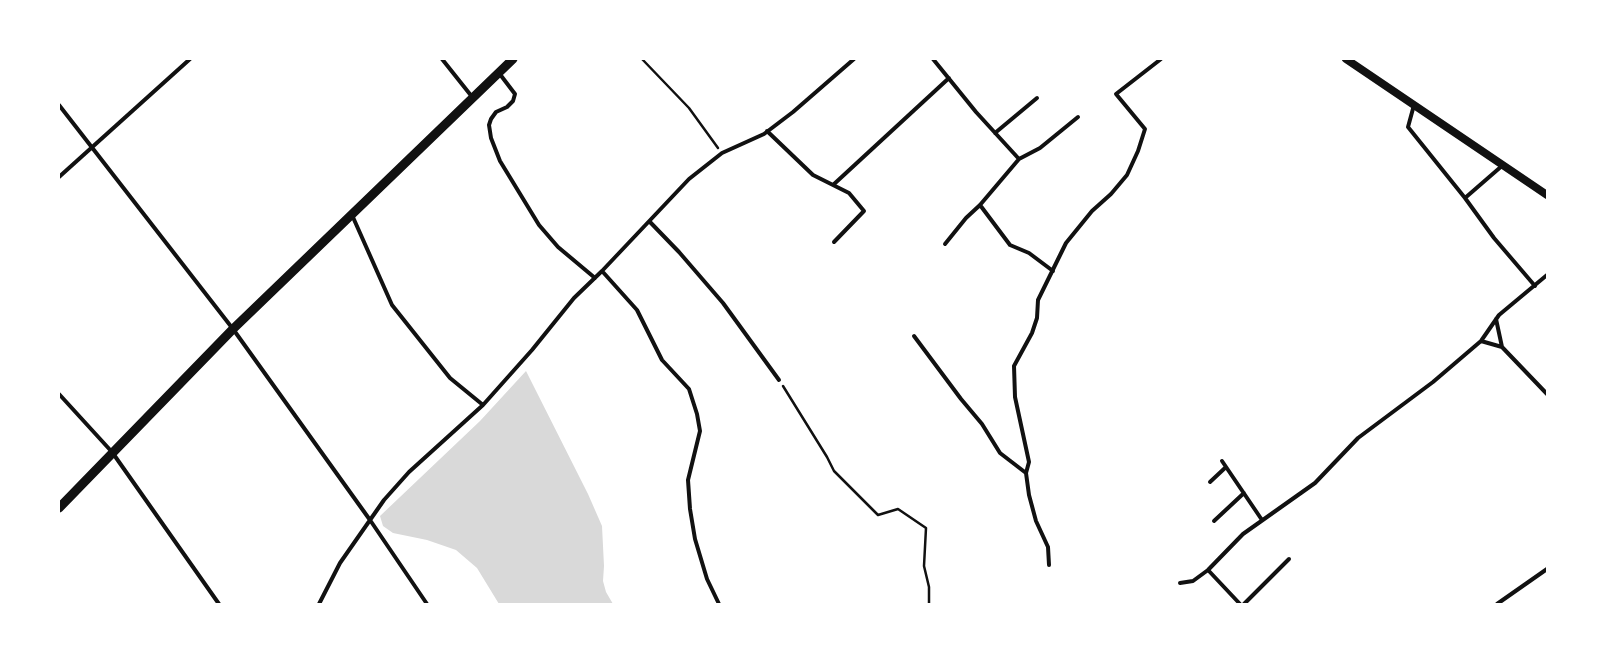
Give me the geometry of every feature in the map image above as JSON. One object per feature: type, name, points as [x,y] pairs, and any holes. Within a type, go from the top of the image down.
[{"type":"main road","points":[[59,508],[233,329],[513,59]]},
{"type":"main road","points":[[1346,59],[1547,195]]},
{"type":"street","points":[[59,177],[190,59]]},
{"type":"street","points":[[442,59],[473,98]]},
{"type":"street","points":[[319,604],[340,564],[384,500],[409,472],[483,405],[532,350],[574,298],[650,222],[689,179],[722,153],[767,132],[793,112],[854,59]]},
{"type":"street","points":[[933,59],[995,133],[1019,159]]},
{"type":"street","points":[[1049,564],[1048,547],[1036,521],[1029,495],[1026,473],[1028,462],[1015,397],[1014,366],[1032,333],[1038,318],[1038,300],[1066,243],[1092,212],[1111,194],[1127,175],[1138,151],[1145,129],[1116,94],[1161,59]]},
{"type":"street","points":[[499,72],[515,94],[514,100],[507,107],[496,112],[489,125],[491,138],[500,161],[539,225],[558,247],[595,278]]},
{"type":"street","points":[[833,185],[949,78]]},
{"type":"street","points":[[995,133],[1037,98]]},
{"type":"street","points":[[59,105],[233,329],[370,520],[427,604]]},
{"type":"street","points":[[1414,105],[1408,127],[1465,198],[1494,238],[1535,286]]},
{"type":"street","points":[[945,244],[966,218],[980,205],[1019,159],[1040,148],[1078,116]]},
{"type":"street","points":[[767,132],[813,175],[849,193],[864,211],[834,242]]},
{"type":"street","points":[[1465,198],[1503,165]]},
{"type":"street","points":[[980,205],[1010,245],[1029,253],[1053,271]]},
{"type":"street","points":[[352,214],[392,305],[450,378],[483,405]]},
{"type":"street","points":[[650,222],[680,252],[723,303],[779,380]]},
{"type":"street","points":[[602,271],[637,310],[662,360],[689,390],[697,414],[700,431],[688,480],[690,509],[695,539],[707,579],[719,604]]},
{"type":"street","points":[[1180,583],[1193,581],[1208,570],[1243,534],[1315,483],[1358,438],[1433,382],[1480,341],[1499,315],[1547,275]]},
{"type":"street","points":[[1496,319],[1502,347]]},
{"type":"street","points":[[914,336],[961,399],[982,424],[1000,453],[1026,473]]},
{"type":"street","points":[[1480,341],[1502,347],[1547,394]]},
{"type":"street","points":[[59,394],[112,452],[219,604]]},
{"type":"street","points":[[1222,461],[1262,520]]},
{"type":"street","points":[[1210,482],[1226,467]]},
{"type":"street","points":[[1214,521],[1244,493]]},
{"type":"street","points":[[1244,604],[1289,559]]},
{"type":"street","points":[[1497,604],[1547,569]]},
{"type":"street","points":[[1208,570],[1240,604]]},
{"type":"path","points":[[642,59],[689,108],[722,153]]},
{"type":"path","points":[[779,380],[827,457],[834,471],[878,515],[898,509],[926,528],[924,566],[929,587],[929,604]]},
{"type":"shaded area","points":[[526,371],[588,494],[602,526],[604,566],[603,581],[606,592],[613,604],[499,604],[477,568],[456,550],[427,540],[393,533],[383,526],[380,516],[480,421]]}]
